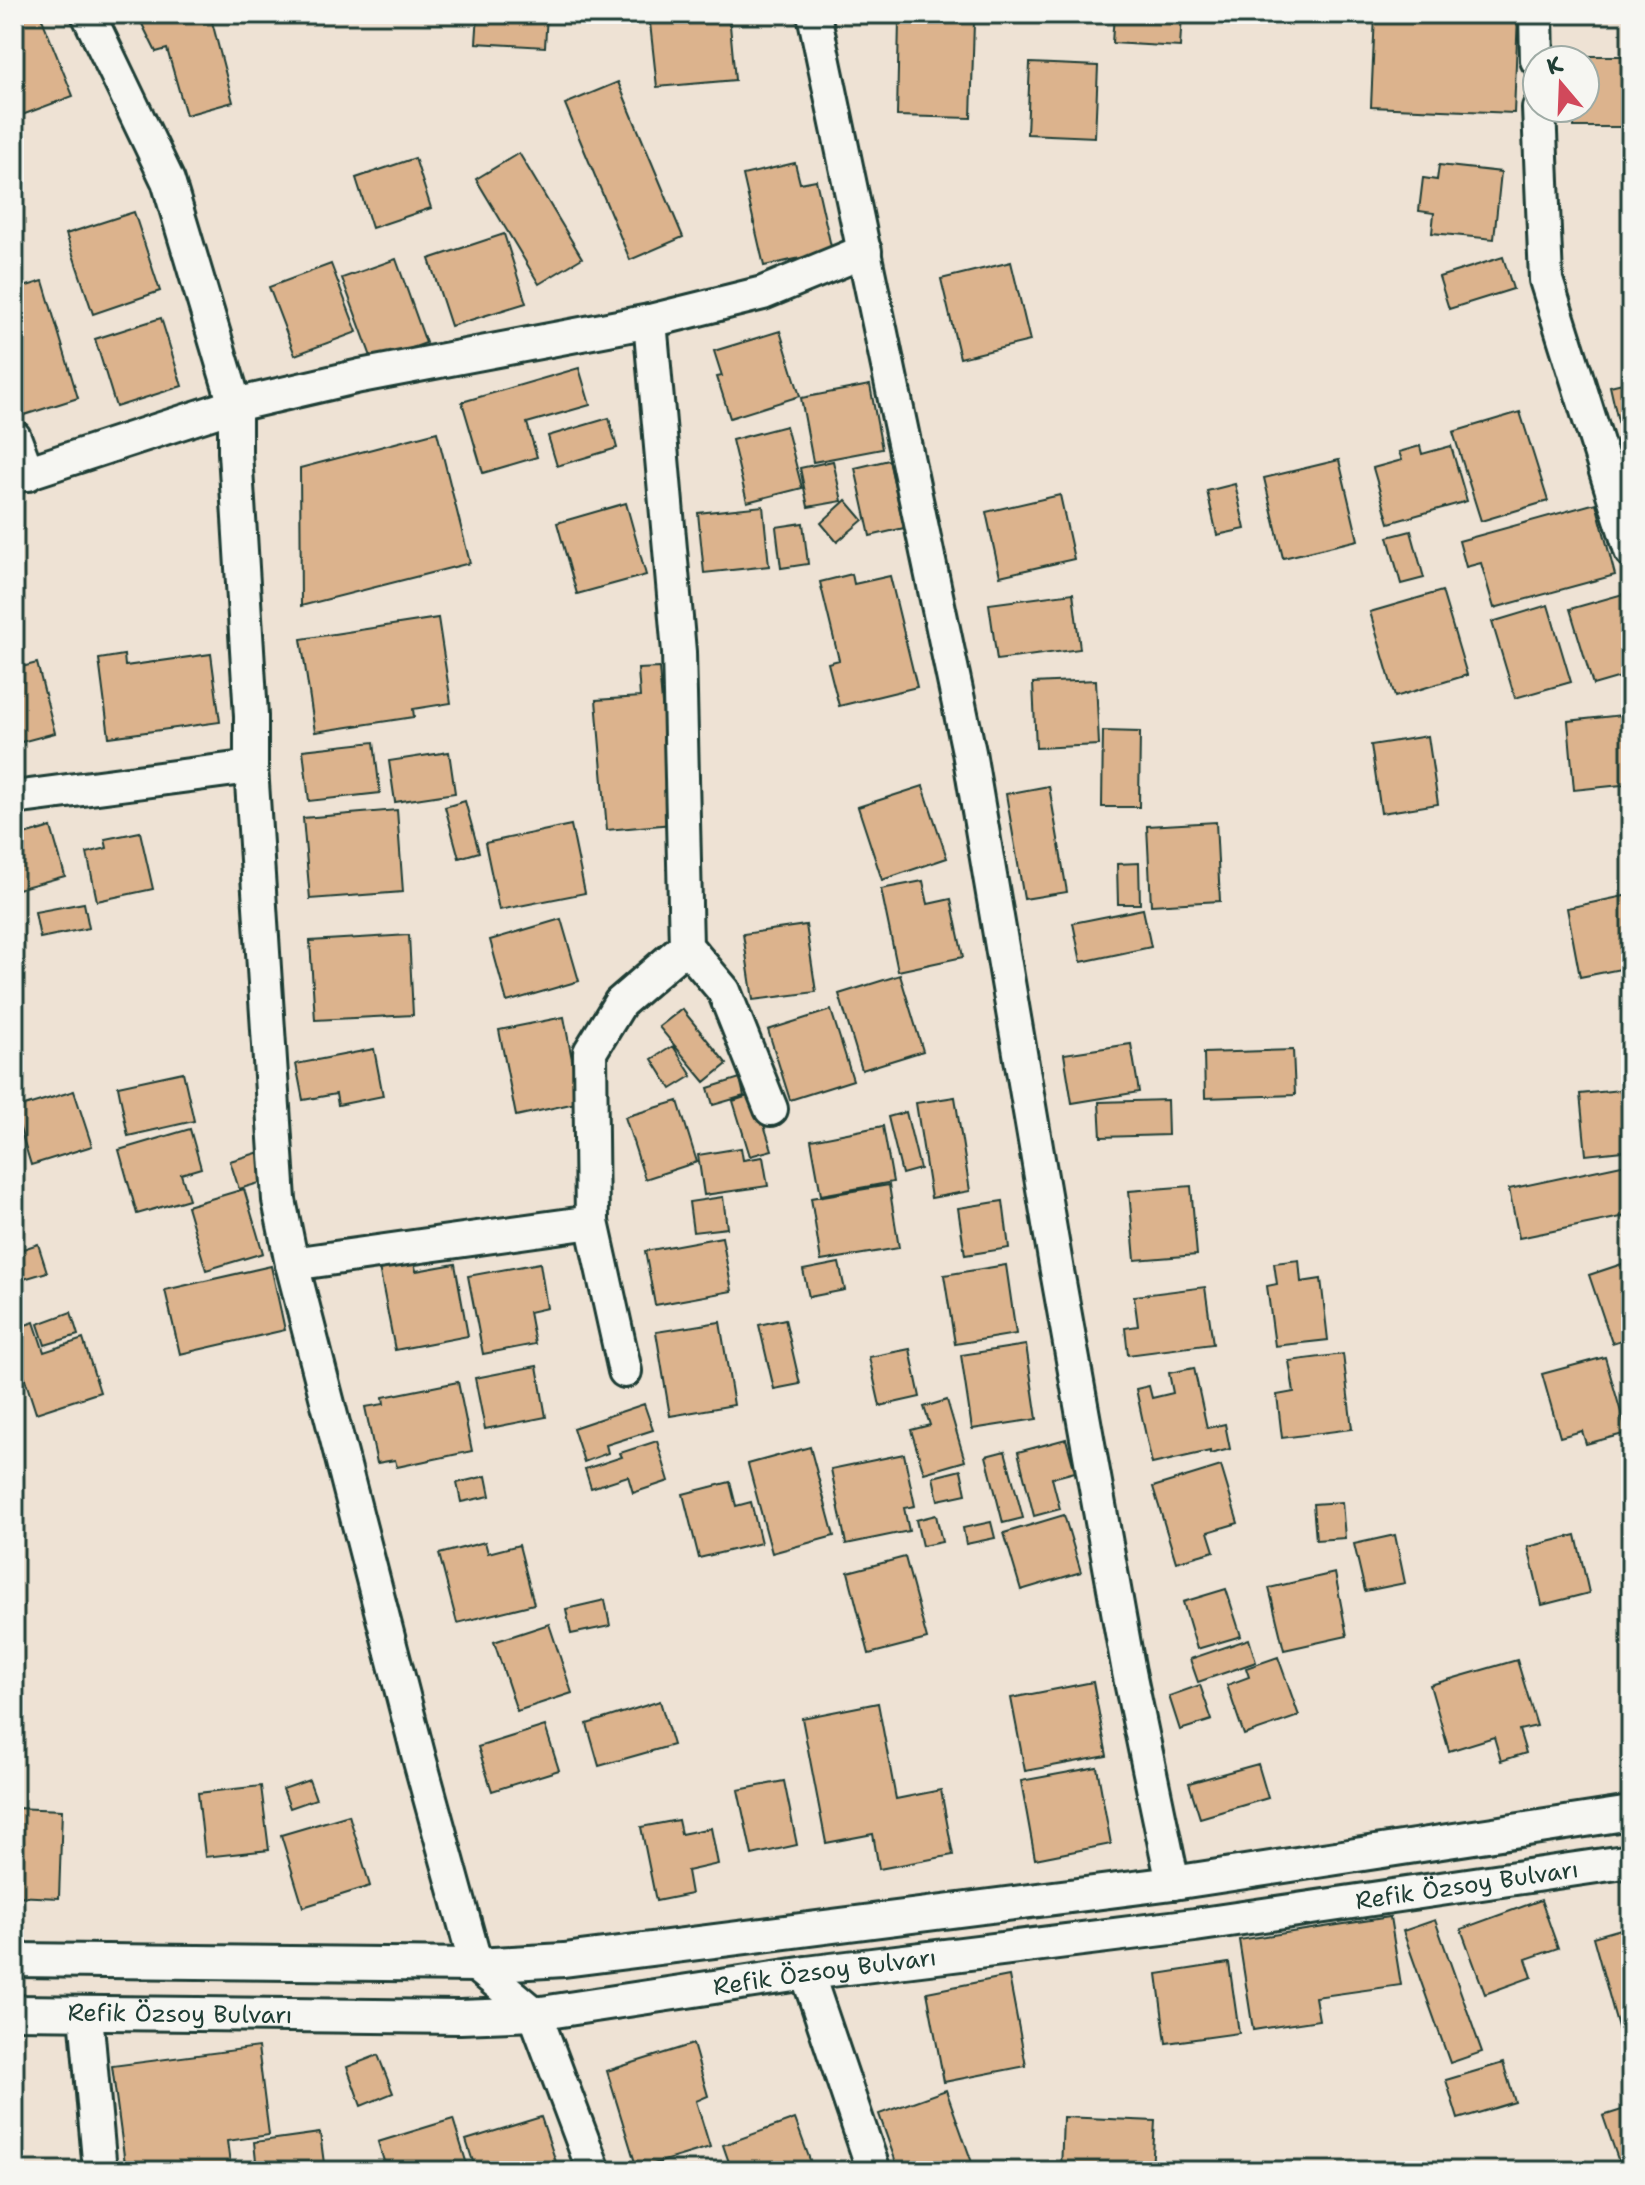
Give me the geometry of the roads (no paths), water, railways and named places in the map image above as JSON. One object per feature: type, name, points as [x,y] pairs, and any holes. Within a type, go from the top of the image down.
[{"type":"street","points":[[88,14],[168,181],[235,405],[251,767],[279,1200],[292,1264],[418,1754],[476,1965],[535,2014],[594,2171]]},
{"type":"street","points":[[814,14],[969,752],[1129,1672],[1173,1883]]},
{"type":"street","points":[[1536,14],[1537,44]]},
{"type":"street","points":[[1540,124],[1546,280],[1631,551]]},
{"type":"street","points":[[14,437],[21,475],[235,405],[360,376],[650,321],[763,293],[865,251]]},
{"type":"street","points":[[650,321],[679,652],[686,946],[724,991],[771,1109]]},
{"type":"street","points":[[14,798],[251,767]]},
{"type":"street","points":[[625,1371],[592,1222],[590,1052],[620,1003],[686,946]]},
{"type":"street","points":[[292,1264],[592,1222]]},
{"type":"street","name":"Refik Özsoy Bulvarı","points":[[14,1960],[476,1965],[564,1960],[1173,1883],[1631,1813]]},
{"type":"street","name":"Refik Özsoy Bulvarı","points":[[14,2012],[460,2017],[535,2014],[807,1973],[1195,1925],[1631,1861]]},
{"type":"street","points":[[807,1973],[874,2171]]},
{"type":"street","points":[[86,2014],[100,2171]]}]
